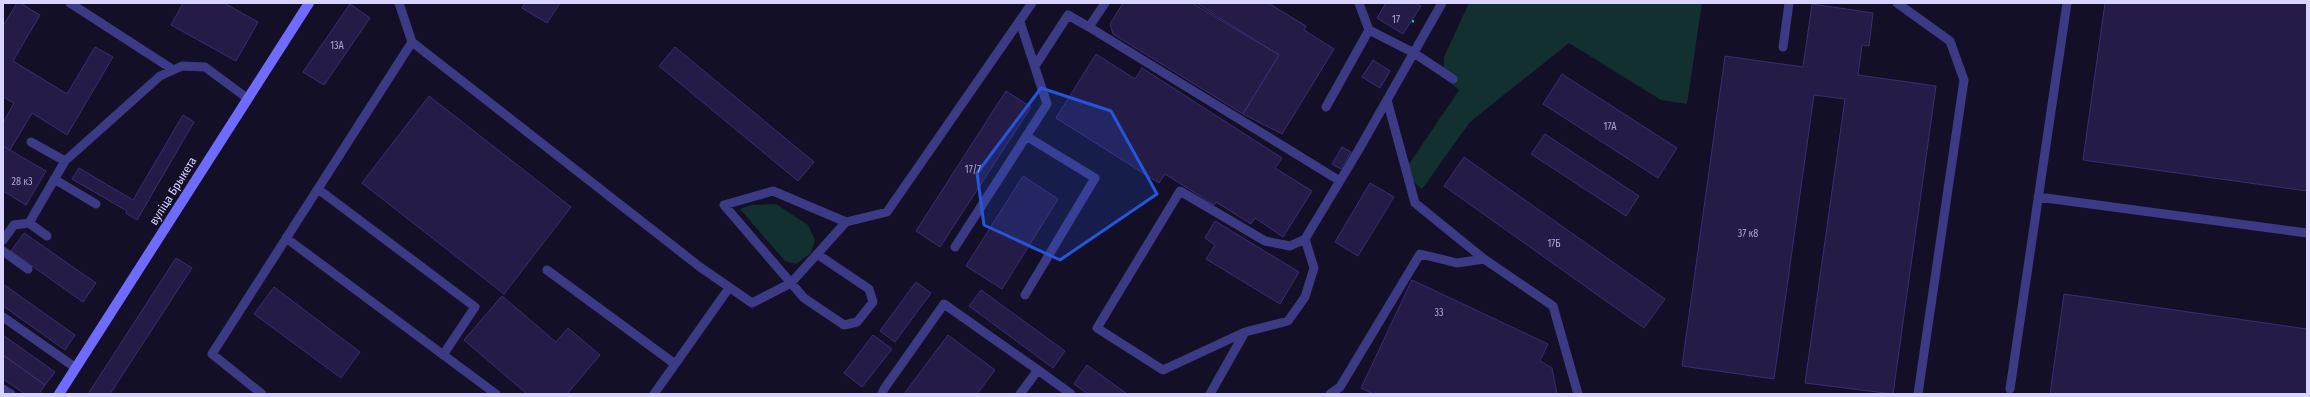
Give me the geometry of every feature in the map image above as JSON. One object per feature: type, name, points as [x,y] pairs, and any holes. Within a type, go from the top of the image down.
[{"type":"street","name":"вуліца Брыкета","points":[[59,394],[309,3]]},
{"type":"lane","points":[[70,3],[172,69]]},
{"type":"lane","points":[[399,3],[412,42],[700,267],[752,303],[791,282],[846,222],[887,212],[1032,3]]},
{"type":"lane","points":[[1088,27],[1105,3]]},
{"type":"lane","points":[[1360,3],[1369,30],[1414,53],[1452,79]]},
{"type":"lane","points":[[1305,239],[1314,268],[1305,297],[1288,320],[1245,332],[1163,370],[1097,328],[1180,191],[1265,241],[1290,246],[1305,239],[1442,3]]},
{"type":"lane","points":[[1783,47],[1789,3]]},
{"type":"lane","points":[[1896,3],[1950,41],[1964,80],[1918,394]]},
{"type":"lane","points":[[2010,389],[2067,3]]},
{"type":"lane","points":[[1035,66],[1068,15],[1340,181]]},
{"type":"lane","points":[[955,247],[1047,104],[1020,22]]},
{"type":"lane","points":[[1326,106],[1369,30]]},
{"type":"lane","points":[[262,394],[212,354],[412,42]]},
{"type":"lane","points":[[29,223],[65,162],[160,76],[172,69],[182,66],[205,67],[247,98]]},
{"type":"lane","points":[[1387,100],[1415,203],[1484,259],[1553,306],[1578,394]]},
{"type":"lane","points":[[1025,295],[1095,178],[1026,136]]},
{"type":"lane","points":[[31,142],[65,162]]},
{"type":"lane","points":[[54,180],[96,204]]},
{"type":"lane","points":[[318,189],[475,307],[444,355]]},
{"type":"lane","points":[[817,254],[869,288],[873,302],[857,322],[844,325],[804,298],[724,205],[773,191],[846,222]]},
{"type":"lane","points":[[2038,197],[2307,233]]},
{"type":"lane","points":[[3,240],[14,225],[29,223],[47,236]]},
{"type":"lane","points":[[286,238],[496,394]]},
{"type":"lane","points":[[3,251],[28,269]]},
{"type":"lane","points":[[1330,394],[1340,387],[1420,254],[1457,263],[1484,259]]},
{"type":"lane","points":[[546,270],[675,364]]},
{"type":"lane","points":[[654,394],[729,288]]},
{"type":"lane","points":[[882,394],[944,304],[1071,394]]},
{"type":"lane","points":[[3,317],[76,368]]},
{"type":"lane","points":[[1210,394],[1245,332]]},
{"type":"lane","points":[[1020,394],[1038,370]]},
{"type":"lane","points":[[3,388],[11,394]]},
{"type":"highlighted area","points":[[1041,88],[1111,111],[1157,194],[1060,260],[984,225],[977,173]]},
{"type":"green space","points":[[1469,3],[1702,3],[1687,104],[1661,100],[1569,43],[1470,122],[1422,189],[1403,173],[1459,90],[1444,77],[1444,57]]},
{"type":"green space","points":[[776,204],[808,225],[815,240],[811,253],[796,264],[785,261],[740,209],[751,205]]},
{"type":"building","points":[[17,3],[20,3],[40,15],[13,61],[67,94],[95,47],[113,57],[67,135],[32,113],[10,150],[3,146],[3,123],[14,103],[3,97],[3,26]]},
{"type":"building","points":[[183,3],[224,3],[258,22],[236,61],[171,25]]},
{"type":"building","points":[[525,3],[560,3],[547,23],[522,8]]},
{"type":"building","points":[[1123,3],[1192,3],[1279,55],[1243,114],[1113,34],[1110,24]]},
{"type":"building","points":[[1196,3],[1268,3],[1306,26],[1304,30],[1334,49],[1282,134],[1243,114],[1279,55]]},
{"type":"building","points":[[1386,3],[1415,3],[1421,6],[1403,34],[1377,18]]},
{"type":"building","points":[[2105,3],[2307,3],[2307,191],[2083,160]]},
{"type":"building","points":[[350,4],[370,18],[324,85],[303,72]]},
{"type":"building","points":[[1812,4],[1873,13],[1869,46],[1862,45],[1858,75],[1936,86],[1893,394],[1805,383],[1845,99],[1814,95],[1774,379],[1682,366],[1725,56],[1803,67]]},
{"type":"building","points":[[675,47],[814,162],[798,181],[659,66]]},
{"type":"building","points":[[1096,54],[1135,79],[1142,68],[1282,158],[1275,168],[1312,191],[1283,237],[1255,218],[1251,224],[1216,202],[1214,205],[1165,174],[1159,183],[1056,118]]},
{"type":"building","points":[[1373,60],[1390,71],[1380,88],[1362,77]]},
{"type":"building","points":[[1562,74],[1677,148],[1658,178],[1543,104]]},
{"type":"building","points":[[1006,91],[1031,107],[940,247],[916,231]]},
{"type":"building","points":[[429,96],[571,207],[504,294],[362,183]]},
{"type":"building","points":[[183,115],[194,122],[137,220],[126,213],[127,211],[72,179],[79,168],[133,200]]},
{"type":"building","points":[[1545,134],[1639,196],[1626,216],[1531,154]]},
{"type":"building","points":[[3,146],[46,171],[26,205],[3,191]]},
{"type":"building","points":[[1342,147],[1351,152],[1341,169],[1332,164]]},
{"type":"building","points":[[1464,157],[1665,299],[1644,328],[1444,186]]},
{"type":"building","points":[[1023,176],[1058,199],[1002,289],[966,266]]},
{"type":"building","points":[[1370,183],[1394,197],[1358,256],[1335,242]]},
{"type":"building","points":[[1215,221],[1299,272],[1280,304],[1206,259],[1215,245],[1205,238]]},
{"type":"building","points":[[24,233],[96,283],[83,302],[11,251]]},
{"type":"building","points":[[176,258],[192,268],[110,394],[88,394]]},
{"type":"building","points":[[1412,280],[1548,344],[1540,361],[1552,368],[1557,394],[1373,394],[1361,388]]},
{"type":"building","points":[[916,282],[931,293],[895,342],[880,331]]},
{"type":"building","points":[[3,284],[75,335],[65,350],[3,306]]},
{"type":"building","points":[[274,287],[360,352],[341,378],[254,314]]},
{"type":"building","points":[[981,290],[1065,351],[1053,368],[969,306]]},
{"type":"building","points":[[2064,294],[2307,329],[2307,394],[2050,394]]},
{"type":"building","points":[[502,296],[556,342],[568,328],[600,355],[567,394],[527,394],[464,340]]},
{"type":"building","points":[[3,335],[55,372],[45,385],[3,355]]},
{"type":"building","points":[[873,335],[892,349],[862,387],[844,373]]},
{"type":"building","points":[[948,335],[995,370],[977,394],[904,394]]},
{"type":"building","points":[[3,355],[45,385],[39,394],[25,394],[3,379]]},
{"type":"building","points":[[1087,365],[1127,394],[1088,394],[1074,384]]}]
